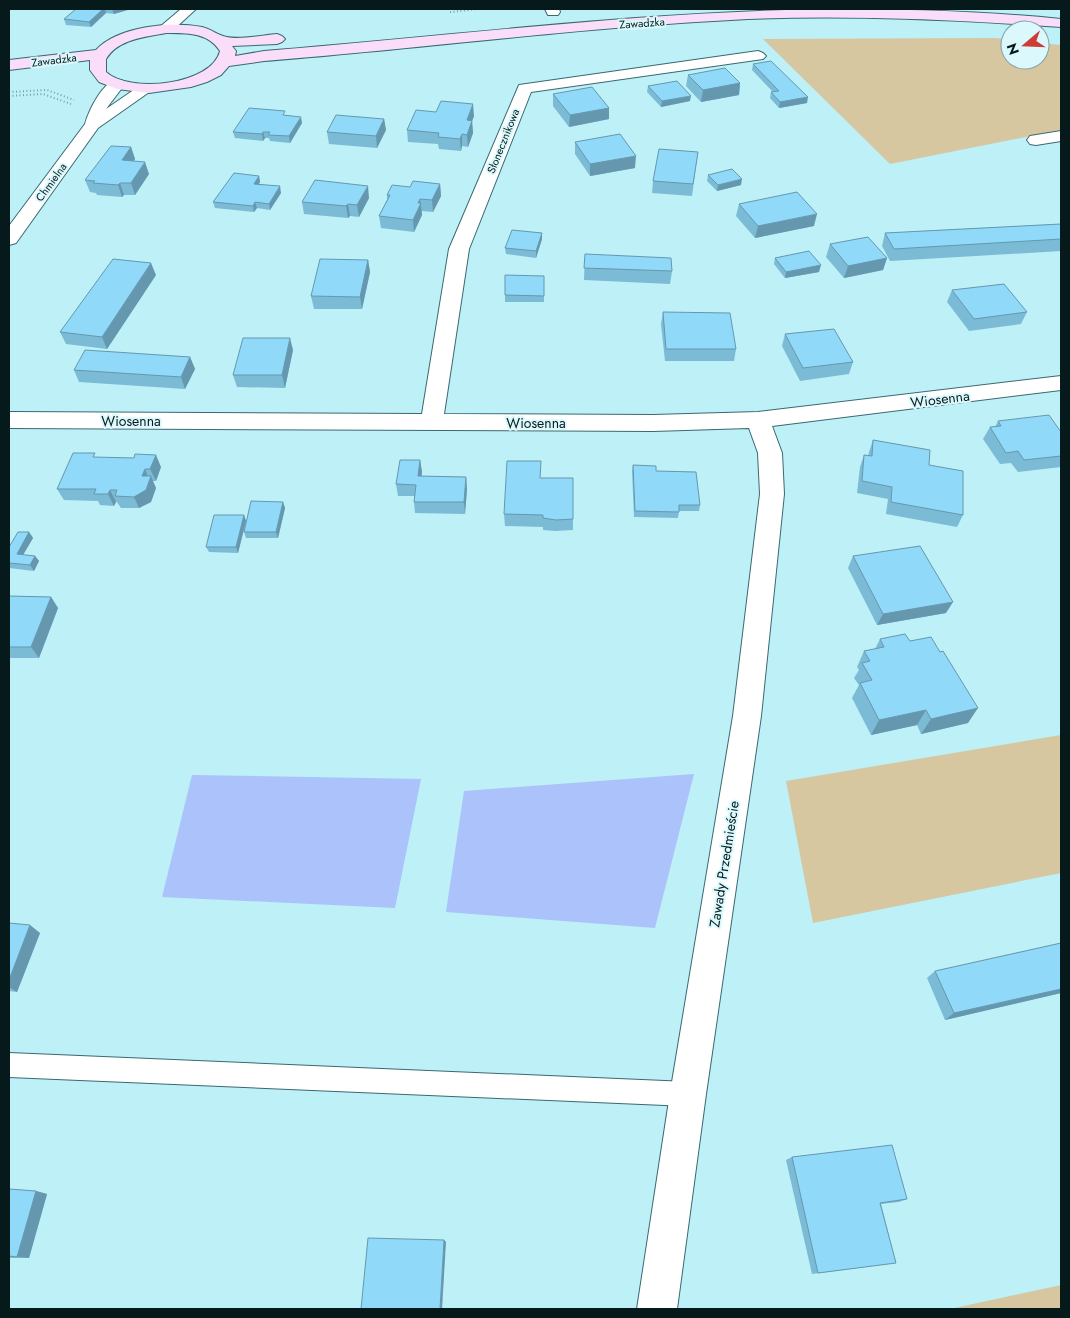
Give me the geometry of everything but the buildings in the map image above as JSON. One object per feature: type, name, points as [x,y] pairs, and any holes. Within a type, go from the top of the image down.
[{"type":"street","points":[[1038,9],[1061,10]]},
{"type":"street","points":[[166,29],[196,11]]},
{"type":"street","points":[[194,30],[196,11]]},
{"type":"street","points":[[534,14],[571,11]]},
{"type":"street","name":"Zawadzka","points":[[224,62],[264,56],[544,30],[748,15],[914,14],[1061,24]]},
{"type":"street","points":[[224,42],[228,52],[224,62],[216,70],[194,81],[166,87],[147,88],[117,84],[105,79],[98,73],[96,64],[100,54],[110,45],[126,38],[166,29],[206,32],[224,42],[294,37]]},
{"type":"street","name":"Zawadzka","points":[[9,65],[100,54]]},
{"type":"street","name":"Słonecznikowa","points":[[432,422],[459,249],[525,88],[758,56]]},
{"type":"street","name":"Zawadzka","points":[[79,75],[98,73]]},
{"type":"street","name":"Chmielna","points":[[93,124],[98,108],[117,84]]},
{"type":"street","name":"Chmielna","points":[[12,229],[93,124],[147,88]]},
{"type":"street","points":[[1036,140],[1061,136]]},
{"type":"street","name":"Wiosenna","points":[[9,420],[653,423],[758,420],[1061,384]]},
{"type":"street","name":"Zawady Przedmieście","points":[[657,1309],[688,1094],[747,716],[772,494],[770,453],[758,420]]},
{"type":"lane","points":[[9,1065],[688,1094]]},
{"type":"shaded area","points":[[1000,38],[1000,70],[1050,70],[1050,44],[1061,45],[1061,130],[890,164],[763,39]]},
{"type":"shaded area","points":[[1061,735],[1061,873],[813,923],[786,781]]},
{"type":"shaded area","points":[[1061,1285],[1061,1309],[950,1309]]},
{"type":"water","points":[[694,774],[655,928],[446,912],[464,791]]},
{"type":"water","points":[[192,775],[421,779],[395,908],[162,897]]}]
